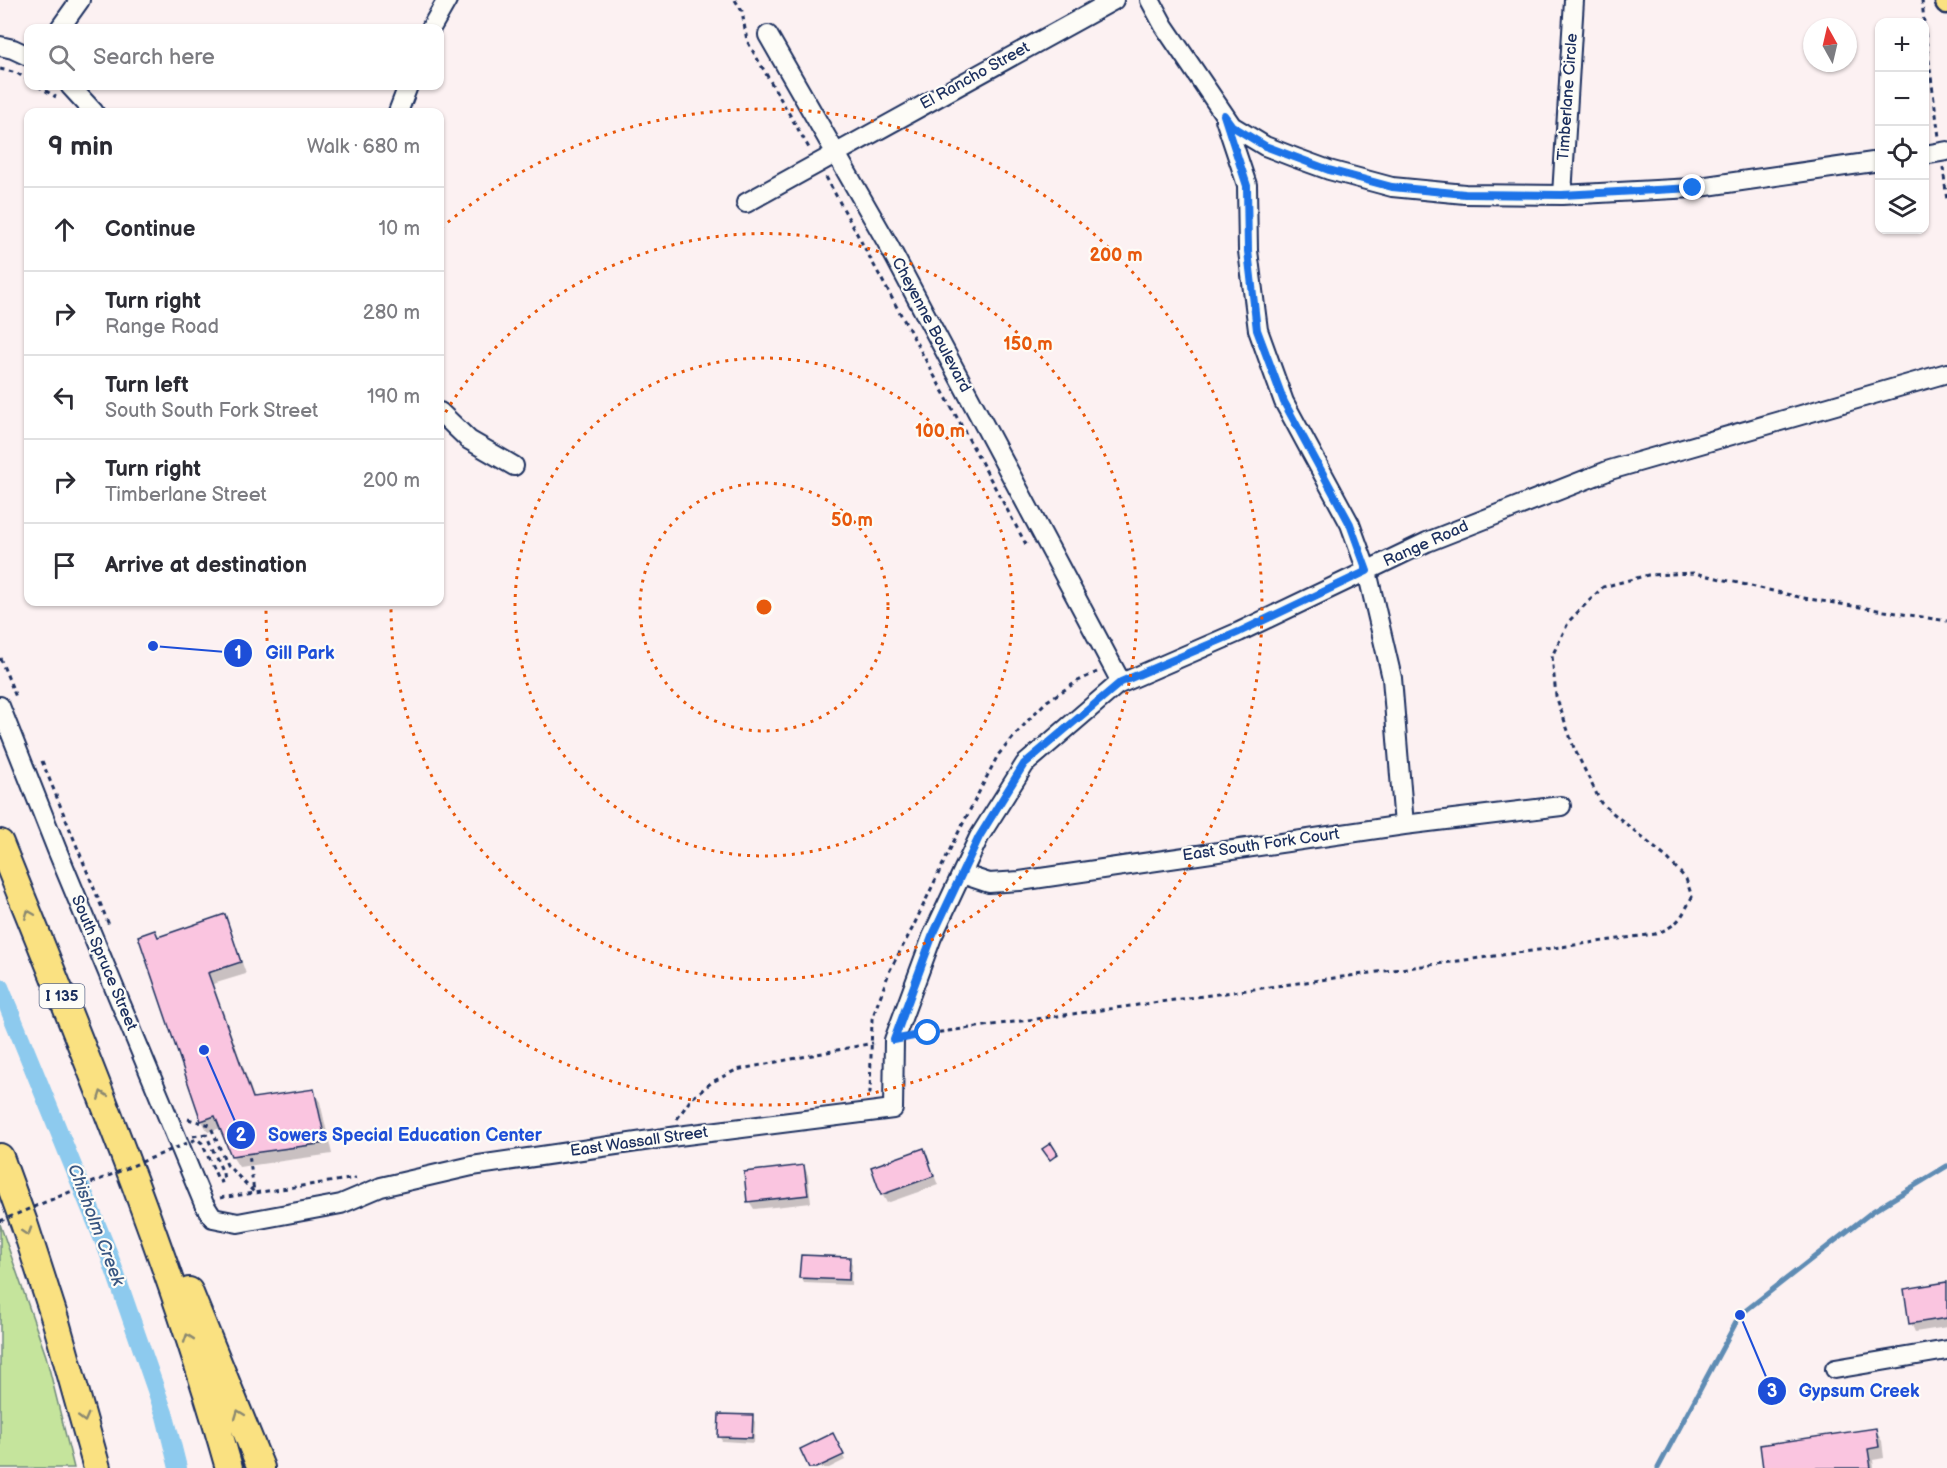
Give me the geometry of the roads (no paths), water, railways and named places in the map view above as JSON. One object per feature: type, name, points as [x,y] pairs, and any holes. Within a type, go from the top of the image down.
[{"type":"highway","name":"I 135","points":[[0,843],[123,1149],[208,1393],[229,1468]]},
{"type":"highway","points":[[123,1149],[159,1219],[261,1468]]},
{"type":"highway","points":[[0,1157],[56,1322],[97,1468]]},
{"type":"street","points":[[63,24],[80,0]]},
{"type":"street","points":[[433,24],[447,0]]},
{"type":"street","name":"El Rancho Street","points":[[746,203],[1114,0]]},
{"type":"street","points":[[1150,0],[1164,26],[1232,126],[1265,146],[1329,170],[1392,187],[1465,194],[1562,195],[1693,188],[1875,162]]},
{"type":"street","name":"Timberlane Circle","points":[[1562,195],[1574,0]]},
{"type":"street","name":"Cheyenne Boulevard","points":[[768,35],[889,246],[1121,682]]},
{"type":"street","points":[[0,46],[24,54]]},
{"type":"street","points":[[74,90],[90,108]]},
{"type":"street","points":[[400,108],[406,90]]},
{"type":"street","points":[[1224,115],[1247,186],[1248,251],[1257,330],[1284,402],[1350,524],[1367,571],[1392,678],[1404,825]]},
{"type":"street","name":"Range Road","points":[[892,1109],[894,1040],[932,937],[979,837],[1024,764],[1121,682],[1239,632],[1427,542],[1610,470],[1947,373]]},
{"type":"street","points":[[444,416],[469,440],[514,466]]},
{"type":"street","name":"South Spruce Street","points":[[0,706],[57,850],[204,1204],[213,1218]]},
{"type":"street","name":"East South Fork Court","points":[[962,874],[989,883],[1020,881],[1404,825],[1561,806]]},
{"type":"street","name":"East Wassall Street","points":[[213,1218],[237,1223],[341,1203],[381,1187],[472,1166],[678,1136],[892,1109]]},
{"type":"street","points":[[1835,1369],[1947,1350]]},
{"type":"waterway","name":"Chisholm Creek","points":[[0,987],[108,1252],[165,1416],[178,1468]]},
{"type":"waterway","points":[[1658,1468],[1740,1315],[1873,1211],[1947,1166]]},
{"type":"place","name":"Gill Park","points":[[153,646]]},
{"type":"place","name":"Sowers Special Education Center","points":[[204,1050]]},
{"type":"place","name":"Gypsum Creek","points":[[1740,1315]]}]
